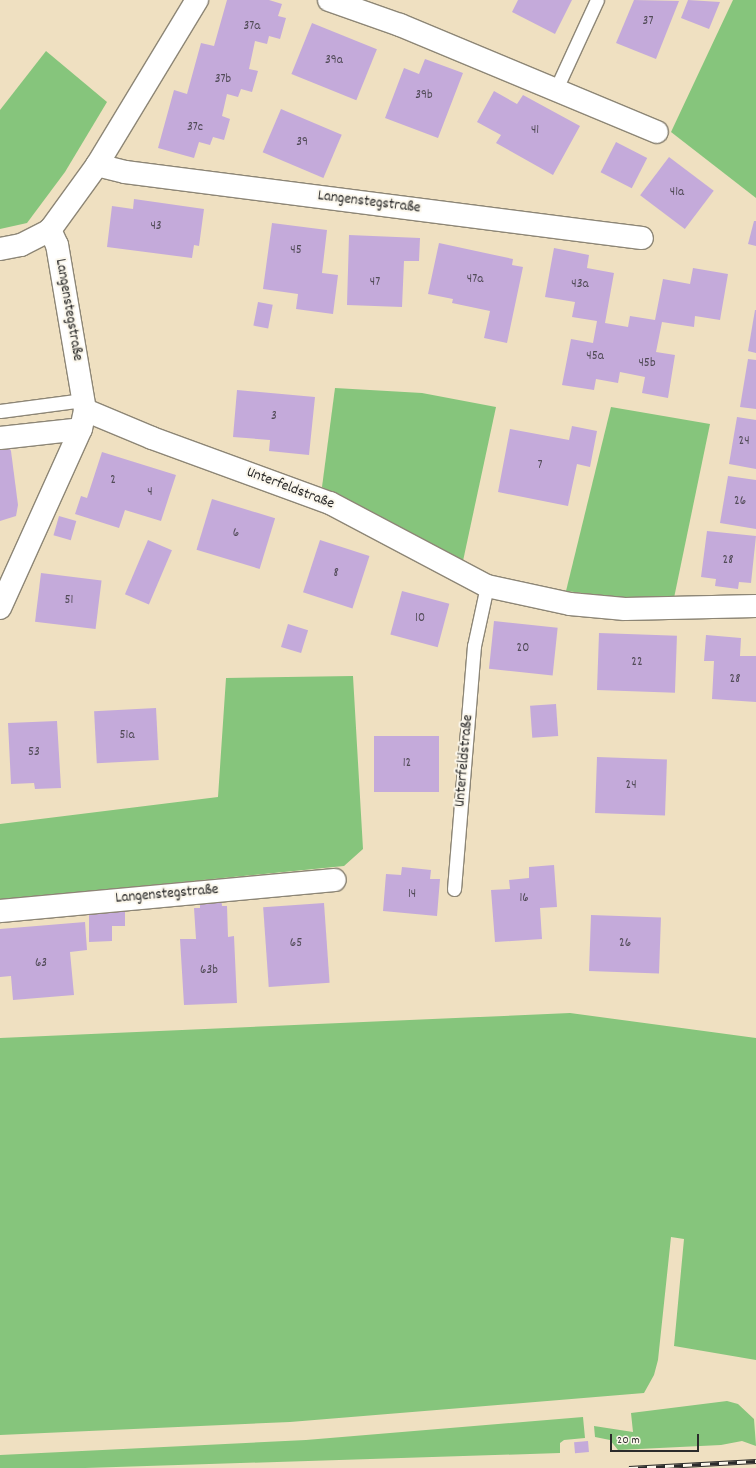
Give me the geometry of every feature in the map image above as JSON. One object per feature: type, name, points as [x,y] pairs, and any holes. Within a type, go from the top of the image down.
[{"type":"street","points":[[0,249],[21,245],[50,230],[97,165],[197,0]]},
{"type":"street","points":[[329,0],[400,25],[657,132]]},
{"type":"street","name":"Langenstegstraße","points":[[97,165],[125,172],[642,238]]},
{"type":"street","name":"Langenstegstraße","points":[[50,230],[58,245],[83,413]]},
{"type":"street","points":[[0,438],[83,413]]},
{"type":"street","points":[[0,608],[83,413]]},
{"type":"street","name":"Unterfeldstraße","points":[[83,413],[330,503],[487,586],[570,604],[625,609],[756,606]]},
{"type":"street","name":"Langenstegstraße","points":[[0,911],[335,880]]},
{"type":"lane","points":[[556,89],[597,0]]},
{"type":"lane","points":[[0,411],[83,413]]},
{"type":"lane","name":"Unterfeldstraße","points":[[454,889],[474,646],[487,586]]},
{"type":"green space","points":[[733,0],[756,0],[756,198],[671,132]]},
{"type":"green space","points":[[46,51],[107,102],[65,172],[27,223],[0,229],[0,110]]},
{"type":"green space","points":[[335,388],[422,393],[496,407],[463,561],[322,487]]},
{"type":"green space","points":[[611,407],[710,424],[674,598],[623,598],[566,591]]},
{"type":"green space","points":[[353,676],[363,849],[344,866],[0,900],[0,824],[218,797],[226,678]]},
{"type":"green space","points":[[570,1013],[756,1038],[756,1360],[674,1346],[684,1239],[671,1237],[658,1360],[654,1375],[644,1393],[290,1422],[0,1435],[0,1038]]},
{"type":"green space","points":[[727,1401],[738,1404],[754,1419],[756,1446],[742,1441],[721,1445],[618,1450],[610,1440],[595,1437],[594,1426],[633,1432],[631,1413]]},
{"type":"green space","points":[[583,1417],[585,1438],[564,1440],[560,1443],[560,1453],[85,1468],[0,1468],[0,1455],[306,1440]]},
{"type":"building","points":[[227,0],[269,0],[282,4],[278,16],[286,18],[280,39],[269,36],[267,44],[255,41],[249,69],[258,71],[252,92],[241,89],[238,97],[227,94],[222,116],[230,119],[224,140],[213,137],[210,145],[199,142],[194,158],[158,148],[174,90],[187,94],[201,43],[214,46]]},
{"type":"building","points":[[518,0],[572,0],[555,34],[512,12]]},
{"type":"building","points":[[634,0],[679,1],[656,59],[616,43]]},
{"type":"building","points":[[688,0],[720,2],[709,29],[681,18]]},
{"type":"building","points":[[312,23],[377,49],[356,100],[291,74]]},
{"type":"building","points":[[425,59],[463,73],[438,138],[385,118],[404,68],[419,74]]},
{"type":"building","points":[[494,91],[517,104],[523,95],[580,126],[553,175],[496,143],[501,135],[477,122]]},
{"type":"building","points":[[281,109],[342,135],[323,178],[263,152]]},
{"type":"building","points":[[616,142],[647,158],[632,188],[601,172]]},
{"type":"building","points":[[669,157],[714,191],[685,229],[640,195]]},
{"type":"building","points":[[134,199],[204,209],[199,246],[194,245],[192,258],[107,247],[112,206],[133,209]]},
{"type":"building","points":[[754,221],[756,221],[756,246],[748,244]]},
{"type":"building","points":[[272,223],[327,230],[322,273],[338,275],[333,314],[296,309],[298,294],[263,289]]},
{"type":"building","points":[[349,235],[420,238],[419,261],[404,261],[402,307],[347,305]]},
{"type":"building","points":[[439,243],[513,259],[512,265],[523,267],[507,343],[484,338],[490,311],[452,303],[453,299],[428,294]]},
{"type":"building","points":[[554,248],[589,255],[587,268],[614,273],[605,323],[628,327],[630,316],[655,320],[663,279],[690,284],[693,268],[728,274],[720,320],[695,316],[694,327],[662,322],[656,352],[675,355],[668,398],[642,393],[645,377],[620,372],[618,383],[596,379],[594,390],[562,385],[571,339],[593,343],[597,321],[572,317],[575,302],[545,297]]},
{"type":"building","points":[[258,302],[273,305],[268,328],[253,326]]},
{"type":"building","points":[[756,310],[756,353],[748,351]]},
{"type":"building","points":[[748,359],[756,360],[756,409],[740,407]]},
{"type":"building","points":[[237,390],[315,397],[309,455],[269,451],[270,440],[233,437]]},
{"type":"building","points":[[737,417],[756,420],[756,469],[729,464]]},
{"type":"building","points":[[572,426],[597,431],[590,467],[577,464],[568,506],[498,492],[510,429],[569,440]]},
{"type":"building","points":[[0,442],[7,443],[11,451],[18,505],[16,516],[0,521]]},
{"type":"building","points":[[102,452],[176,475],[161,521],[125,510],[119,528],[75,514],[81,496],[87,498]]},
{"type":"building","points":[[728,476],[756,480],[756,529],[720,523]]},
{"type":"building","points":[[212,499],[275,518],[260,569],[197,550]]},
{"type":"building","points":[[59,516],[76,521],[71,540],[53,535]]},
{"type":"building","points":[[707,531],[756,536],[751,583],[739,582],[738,589],[715,586],[716,579],[701,577]]},
{"type":"building","points":[[148,540],[172,550],[149,604],[125,594]]},
{"type":"building","points":[[320,540],[369,556],[352,608],[303,592]]},
{"type":"building","points":[[41,573],[102,580],[96,629],[35,622]]},
{"type":"building","points":[[402,591],[449,604],[438,647],[390,634]]},
{"type":"building","points":[[494,621],[558,628],[553,675],[489,669]]},
{"type":"building","points":[[288,624],[308,630],[301,653],[281,647]]},
{"type":"building","points":[[599,633],[677,636],[675,693],[597,690]]},
{"type":"building","points":[[706,635],[741,638],[740,656],[756,656],[756,702],[712,699],[714,661],[704,661]]},
{"type":"building","points":[[556,704],[558,736],[532,738],[530,706]]},
{"type":"building","points":[[156,708],[159,760],[97,763],[94,711]]},
{"type":"building","points":[[57,721],[61,788],[35,789],[34,783],[11,784],[8,723]]},
{"type":"building","points":[[374,736],[439,736],[439,792],[374,792]]},
{"type":"building","points":[[597,757],[667,759],[665,815],[595,813]]},
{"type":"building","points":[[554,865],[557,907],[540,908],[542,939],[495,942],[491,890],[510,889],[509,880],[529,878],[529,867]]},
{"type":"building","points":[[402,867],[431,870],[430,879],[440,879],[437,916],[383,911],[386,874],[401,875]]},
{"type":"building","points":[[221,898],[222,906],[227,906],[228,937],[234,936],[237,1003],[184,1005],[180,939],[196,939],[194,908],[200,908],[200,899]]},
{"type":"building","points":[[324,903],[330,983],[269,987],[263,907]]},
{"type":"building","points":[[125,909],[125,926],[112,926],[112,941],[89,942],[89,910]]},
{"type":"building","points":[[591,915],[661,917],[659,973],[589,971]]},
{"type":"building","points":[[85,922],[87,950],[70,952],[74,995],[13,1000],[11,976],[0,977],[0,929]]},
{"type":"building","points":[[588,1441],[589,1452],[575,1453],[574,1442]]},
{"type":"railway","points":[[629,1468],[756,1461]]}]
